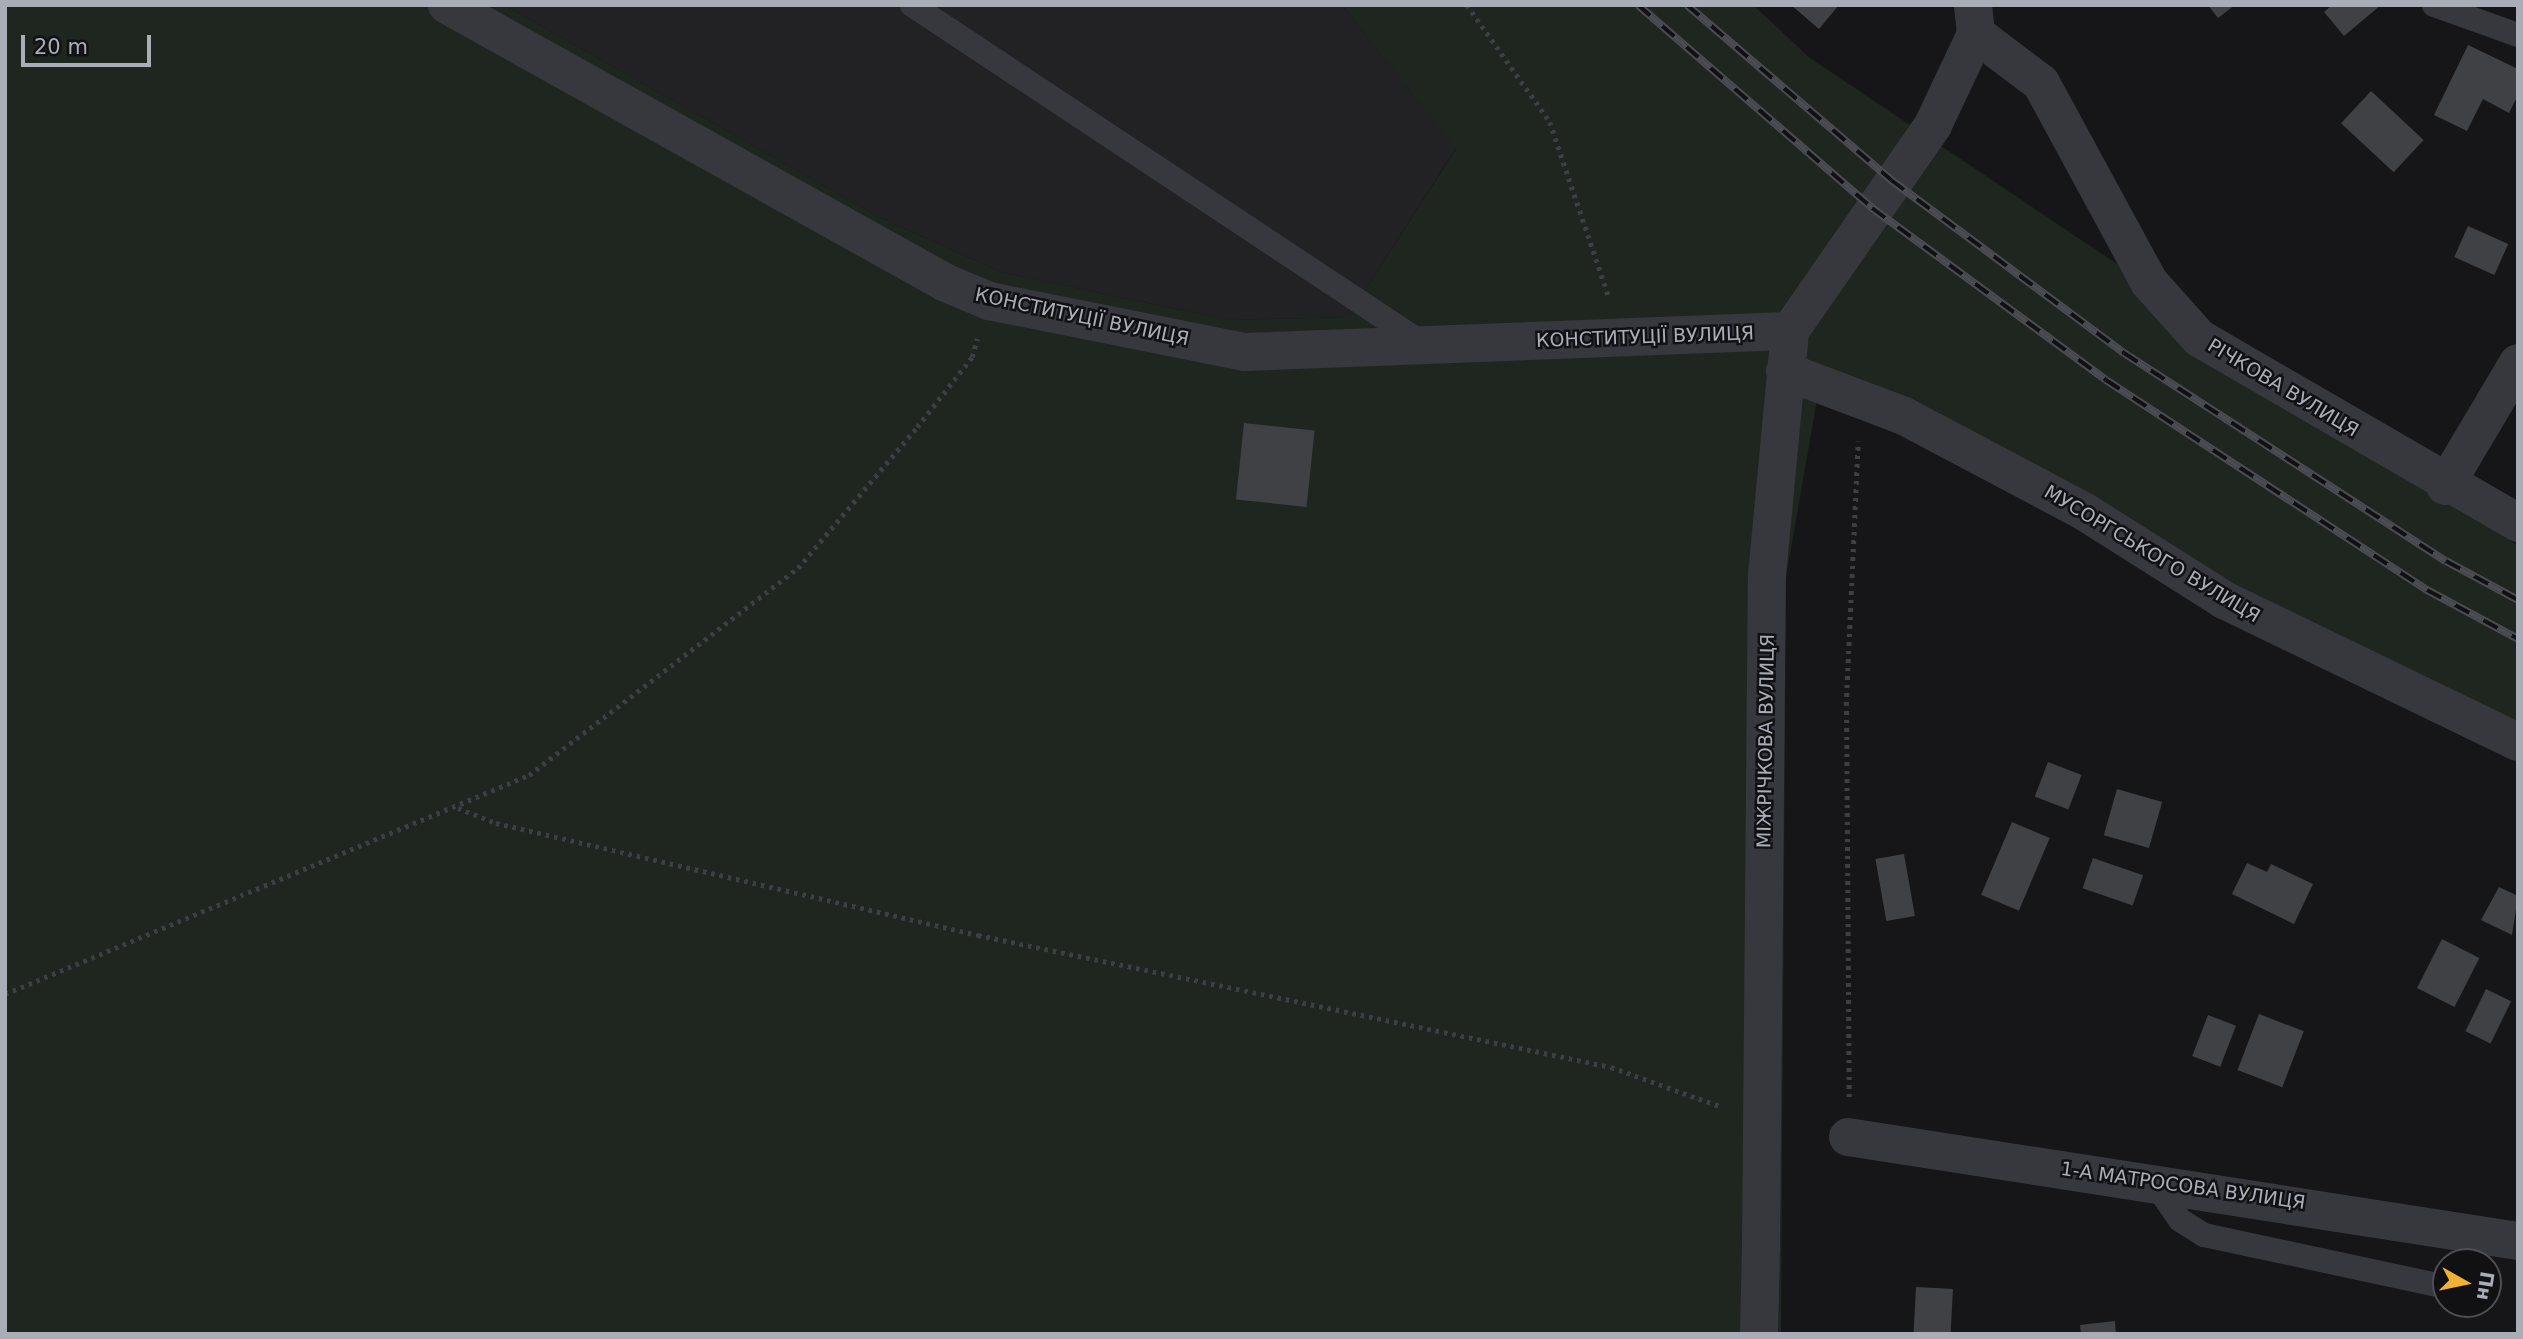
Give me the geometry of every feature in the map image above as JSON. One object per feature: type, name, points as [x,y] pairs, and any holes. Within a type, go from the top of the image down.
[{"type":"street","name":"КОНСТИТУЦІЇ ВУЛИЦЯ","points":[[447,5],[946,283],[989,301],[1245,352],[1790,331]]},
{"type":"street","name":"МІЖРІЧКОВА ВУЛИЦЯ","points":[[1759,1334],[1767,575],[1790,331],[1891,180],[1933,125],[1974,20]]},
{"type":"street","name":"РІЧКОВА ВУЛИЦЯ","points":[[1974,20],[2041,83],[2149,282],[2199,338],[2445,486],[2518,523]]},
{"type":"street","points":[[2445,486],[2518,363]]},
{"type":"street","name":"МУСОРГСЬКОГО ВУЛИЦЯ","points":[[1785,371],[1859,395],[2085,512],[2224,600],[2518,742]]},
{"type":"street","name":"1-А МАТРОСОВА ВУЛИЦЯ","points":[[1848,1137],[2153,1181],[2518,1241]]},
{"type":"lane","points":[[912,5],[1424,345]]},
{"type":"lane","points":[[2434,5],[2518,35]]},
{"type":"lane","points":[[2153,1181],[2180,1220],[2204,1235],[2432,1284]]},
{"type":"path","points":[[1467,5],[1550,122],[1623,338]]},
{"type":"path","points":[[5,994],[458,808],[530,775],[798,568],[972,357],[989,301]]},
{"type":"path","points":[[1848,1137],[1846,705],[1859,395]]},
{"type":"path","points":[[458,808],[496,823],[978,935],[1611,1067],[1729,1108]]},
{"type":"shaded area","points":[[5,5],[504,5],[879,217],[1001,272],[1228,320],[1348,317],[1456,149],[1342,5],[1753,5],[1810,58],[2126,270],[2192,354],[2518,545],[2518,741],[1821,377],[1786,577],[1781,1334],[5,1334]]},
{"type":"shaded area","points":[[504,5],[1342,5],[1456,148],[1348,317],[1228,320],[1001,272],[879,217]]},
{"type":"building","points":[[1791,5],[1839,5],[1819,29]]},
{"type":"building","points":[[2208,5],[2235,5],[2218,18]]},
{"type":"building","points":[[2332,5],[2381,5],[2344,36],[2324,12]]},
{"type":"building","points":[[2468,45],[2518,69],[2518,95],[2509,113],[2483,99],[2467,131],[2434,115]]},
{"type":"building","points":[[2371,91],[2424,140],[2394,172],[2341,123]]},
{"type":"building","points":[[2468,226],[2508,244],[2494,275],[2454,257]]},
{"type":"building","points":[[1244,423],[1315,430],[1307,507],[1236,500]]},
{"type":"building","points":[[2048,762],[2082,775],[2068,809],[2035,797]]},
{"type":"building","points":[[2117,789],[2162,802],[2149,848],[2104,835]]},
{"type":"building","points":[[2012,822],[2050,838],[2019,911],[1981,895]]},
{"type":"building","points":[[1904,854],[1915,916],[1886,921],[1875,859]]},
{"type":"building","points":[[2093,858],[2143,875],[2133,906],[2083,888]]},
{"type":"building","points":[[2247,863],[2267,872],[2271,864],[2313,884],[2294,924],[2232,894]]},
{"type":"building","points":[[2499,887],[2518,896],[2512,935],[2481,920]]},
{"type":"building","points":[[2442,939],[2479,958],[2454,1007],[2417,988]]},
{"type":"building","points":[[2486,989],[2511,1001],[2491,1044],[2465,1031]]},
{"type":"building","points":[[2259,1014],[2304,1031],[2282,1087],[2237,1070]]},
{"type":"building","points":[[2208,1015],[2236,1026],[2220,1067],[2192,1056]]},
{"type":"building","points":[[1916,1287],[1953,1289],[1951,1334],[1914,1334]]},
{"type":"building","points":[[2115,1321],[2116,1334],[2081,1334],[2080,1325]]},
{"type":"railway","points":[[1638,5],[1872,208],[2106,380],[2427,590],[2518,639]]},
{"type":"railway","points":[[1687,5],[1891,180],[2124,353],[2446,561],[2518,600]]}]
